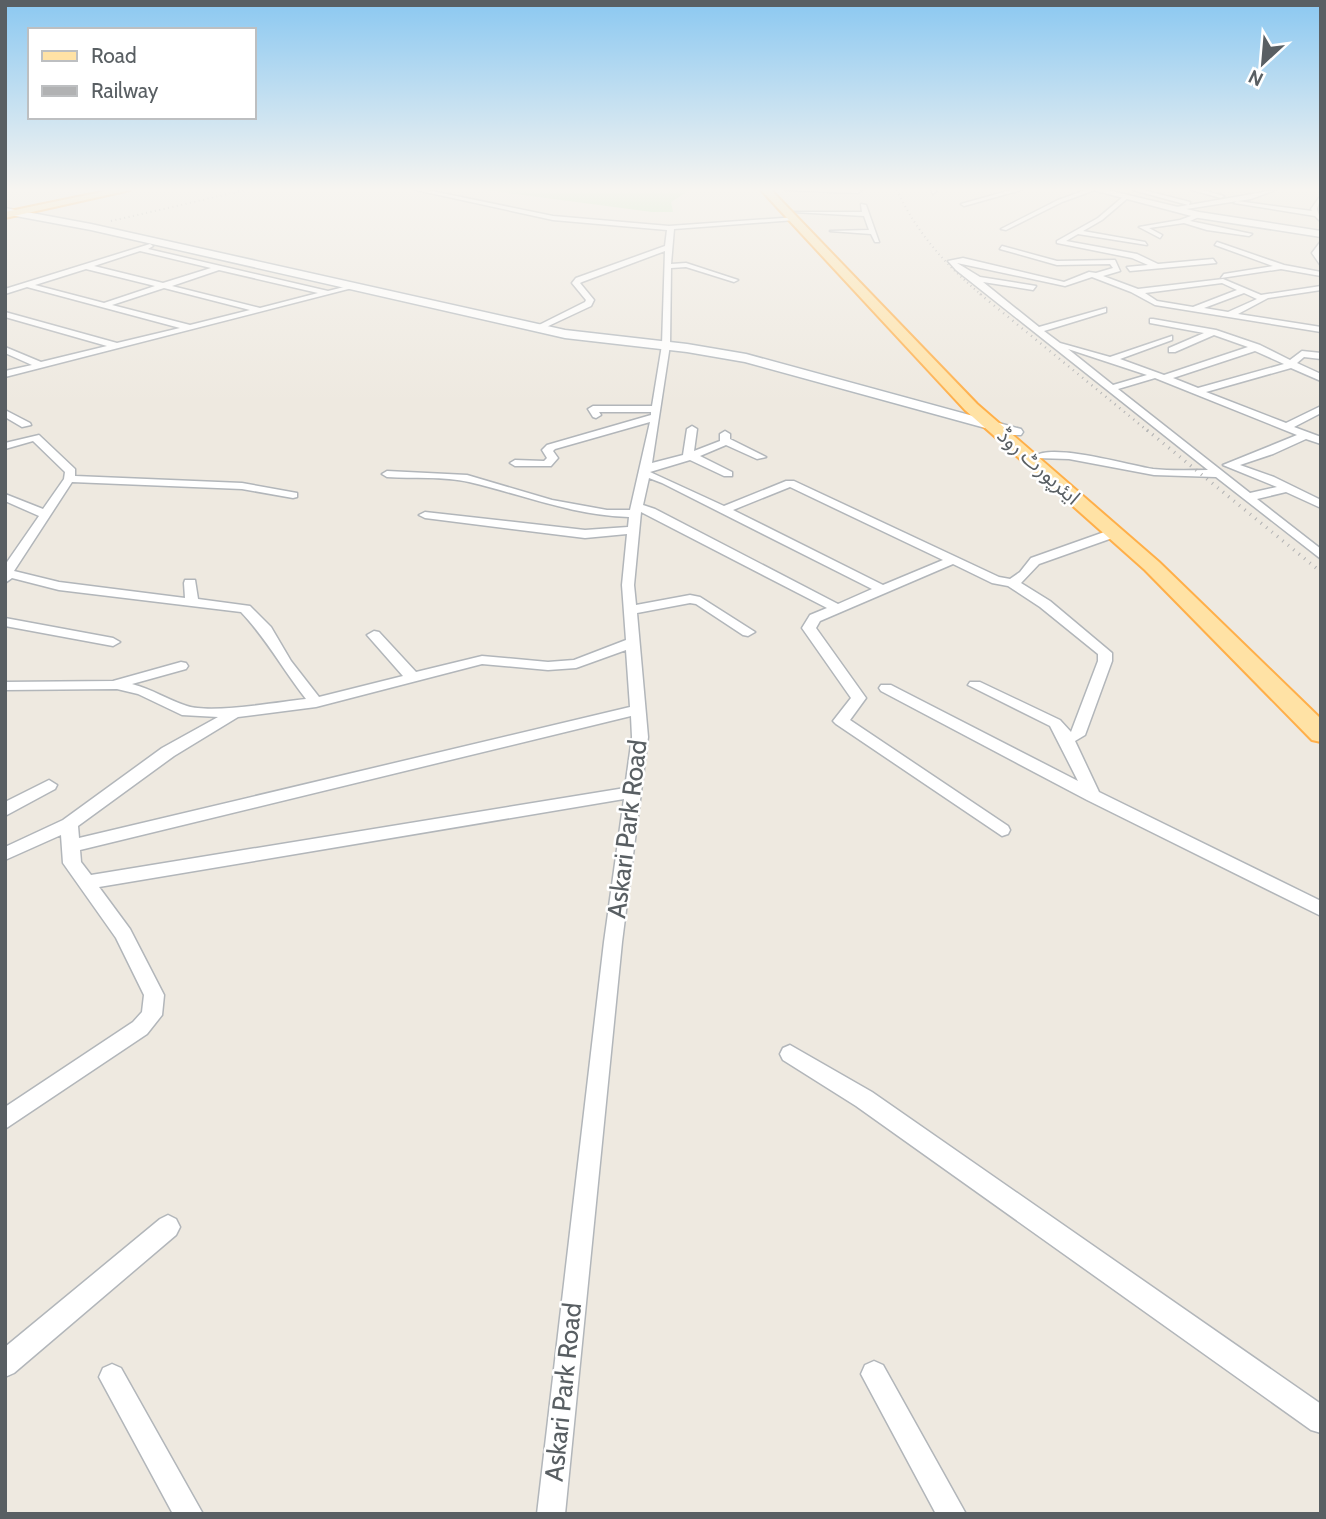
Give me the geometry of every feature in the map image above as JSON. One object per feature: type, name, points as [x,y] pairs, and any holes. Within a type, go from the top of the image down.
[{"type":"main road","name":"ایئرپورٹ روڈ","points":[[837,261],[971,407],[998,427],[1152,566],[1321,734]]},
{"type":"main road","name":"ایئرپورٹ روڈ","points":[[840,261],[896,319],[1040,456],[1168,568],[1321,714]]},
{"type":"street","points":[[5,292],[102,261]]},
{"type":"street","points":[[192,261],[331,294]]},
{"type":"street","points":[[242,261],[539,327],[612,341],[666,345],[746,358],[1016,432]]},
{"type":"street","points":[[539,327],[588,304],[590,300],[576,283],[579,280],[653,261]]},
{"type":"street","name":"Askari Park Road","points":[[551,1514],[608,983],[640,737],[628,585],[634,517],[645,471],[666,345],[668,261]]},
{"type":"street","points":[[677,261],[734,280]]},
{"type":"street","points":[[1050,261],[1106,261],[1112,262],[1117,269],[1084,275],[1065,284],[967,261],[952,261],[956,267],[1113,388],[1321,555]]},
{"type":"street","points":[[1147,261],[1158,267]]},
{"type":"street","points":[[1130,269],[1213,261]]},
{"type":"street","points":[[1265,261],[1321,274]]},
{"type":"street","points":[[83,267],[262,311]]},
{"type":"street","points":[[104,305],[219,267]]},
{"type":"street","points":[[1224,276],[1276,268],[1321,280]]},
{"type":"street","points":[[1095,275],[1155,303],[1321,330]]},
{"type":"street","points":[[971,277],[1043,290]]},
{"type":"street","points":[[1136,292],[1220,281],[1262,297],[1321,288]]},
{"type":"street","points":[[27,285],[190,328]]},
{"type":"street","points":[[5,374],[356,286]]},
{"type":"street","points":[[1195,309],[1244,290]]},
{"type":"street","points":[[1229,316],[1265,299],[1262,297]]},
{"type":"street","points":[[1039,330],[1103,310]]},
{"type":"street","points":[[5,314],[117,346]]},
{"type":"street","points":[[1304,317],[1321,320]]},
{"type":"street","points":[[1153,321],[1213,332],[1257,347],[1321,378]]},
{"type":"street","points":[[1172,350],[1213,332]]},
{"type":"street","points":[[1112,359],[1170,338]]},
{"type":"street","points":[[1056,344],[1112,359],[1160,376],[1321,441]]},
{"type":"street","points":[[1113,388],[1257,347]]},
{"type":"street","points":[[5,350],[40,365]]},
{"type":"street","points":[[1199,391],[1290,365],[1302,354],[1321,356]]},
{"type":"street","points":[[596,415],[593,409],[655,413]]},
{"type":"street","points":[[1286,427],[1321,410]]},
{"type":"street","points":[[5,413],[26,425]]},
{"type":"street","points":[[515,463],[547,464],[553,458],[547,450],[551,447],[655,413]]},
{"type":"street","points":[[690,457],[692,429]]},
{"type":"street","points":[[1040,456],[1069,456],[1154,472],[1217,472],[1304,436]]},
{"type":"street","points":[[5,446],[35,437],[71,471],[69,479],[19,552],[7,577],[59,586],[245,608],[266,630],[285,663],[316,702]]},
{"type":"street","points":[[645,471],[690,457],[725,438],[757,455],[743,459]]},
{"type":"street","points":[[690,457],[726,469]]},
{"type":"street","points":[[1230,465],[1321,505]]},
{"type":"street","points":[[645,471],[883,590]]},
{"type":"street","points":[[387,474],[467,478],[559,505],[634,517]]},
{"type":"street","points":[[69,479],[242,486],[293,495]]},
{"type":"street","points":[[724,510],[790,482],[996,580],[1012,583],[1054,611],[1106,656],[1077,735],[1066,739]]},
{"type":"street","points":[[1249,497],[1287,488]]},
{"type":"street","points":[[5,498],[44,514]]},
{"type":"street","points":[[425,514],[586,534],[651,511],[838,609]]},
{"type":"street","points":[[1012,583],[1024,575],[1035,561],[1114,533]]},
{"type":"street","points":[[5,546],[19,552]]},
{"type":"street","points":[[954,560],[815,618],[808,628],[859,698],[841,721],[1002,830]]},
{"type":"street","points":[[190,583],[192,602]]},
{"type":"street","points":[[629,610],[690,599],[700,601],[748,632]]},
{"type":"street","points":[[5,622],[113,642]]},
{"type":"street","points":[[374,635],[412,677]]},
{"type":"street","points":[[5,686],[111,685],[143,691],[187,712],[238,712],[316,702],[482,660],[548,666],[576,664],[631,643]]},
{"type":"street","points":[[111,685],[181,666]]},
{"type":"street","points":[[975,685],[1055,723],[1066,739],[1093,796]]},
{"type":"street","points":[[886,688],[1093,796],[1321,909]]},
{"type":"street","points":[[71,846],[638,710]]},
{"type":"street","points":[[5,854],[69,824],[168,752],[238,712]]},
{"type":"street","points":[[5,810],[49,785]]},
{"type":"street","points":[[85,883],[633,792]]},
{"type":"street","points":[[5,1119],[140,1028],[152,1014],[154,995],[123,934],[72,863],[69,824]]},
{"type":"street","points":[[790,1054],[864,1099],[1321,1420]]},
{"type":"street","points":[[5,1364],[168,1227]]},
{"type":"street","points":[[874,1374],[952,1514]]},
{"type":"street","points":[[112,1377],[189,1514]]},
{"type":"railway","points":[[946,261],[983,296]]},
{"type":"railway","points":[[980,294],[1149,432]]},
{"type":"railway","points":[[1147,430],[1321,572]]}]
